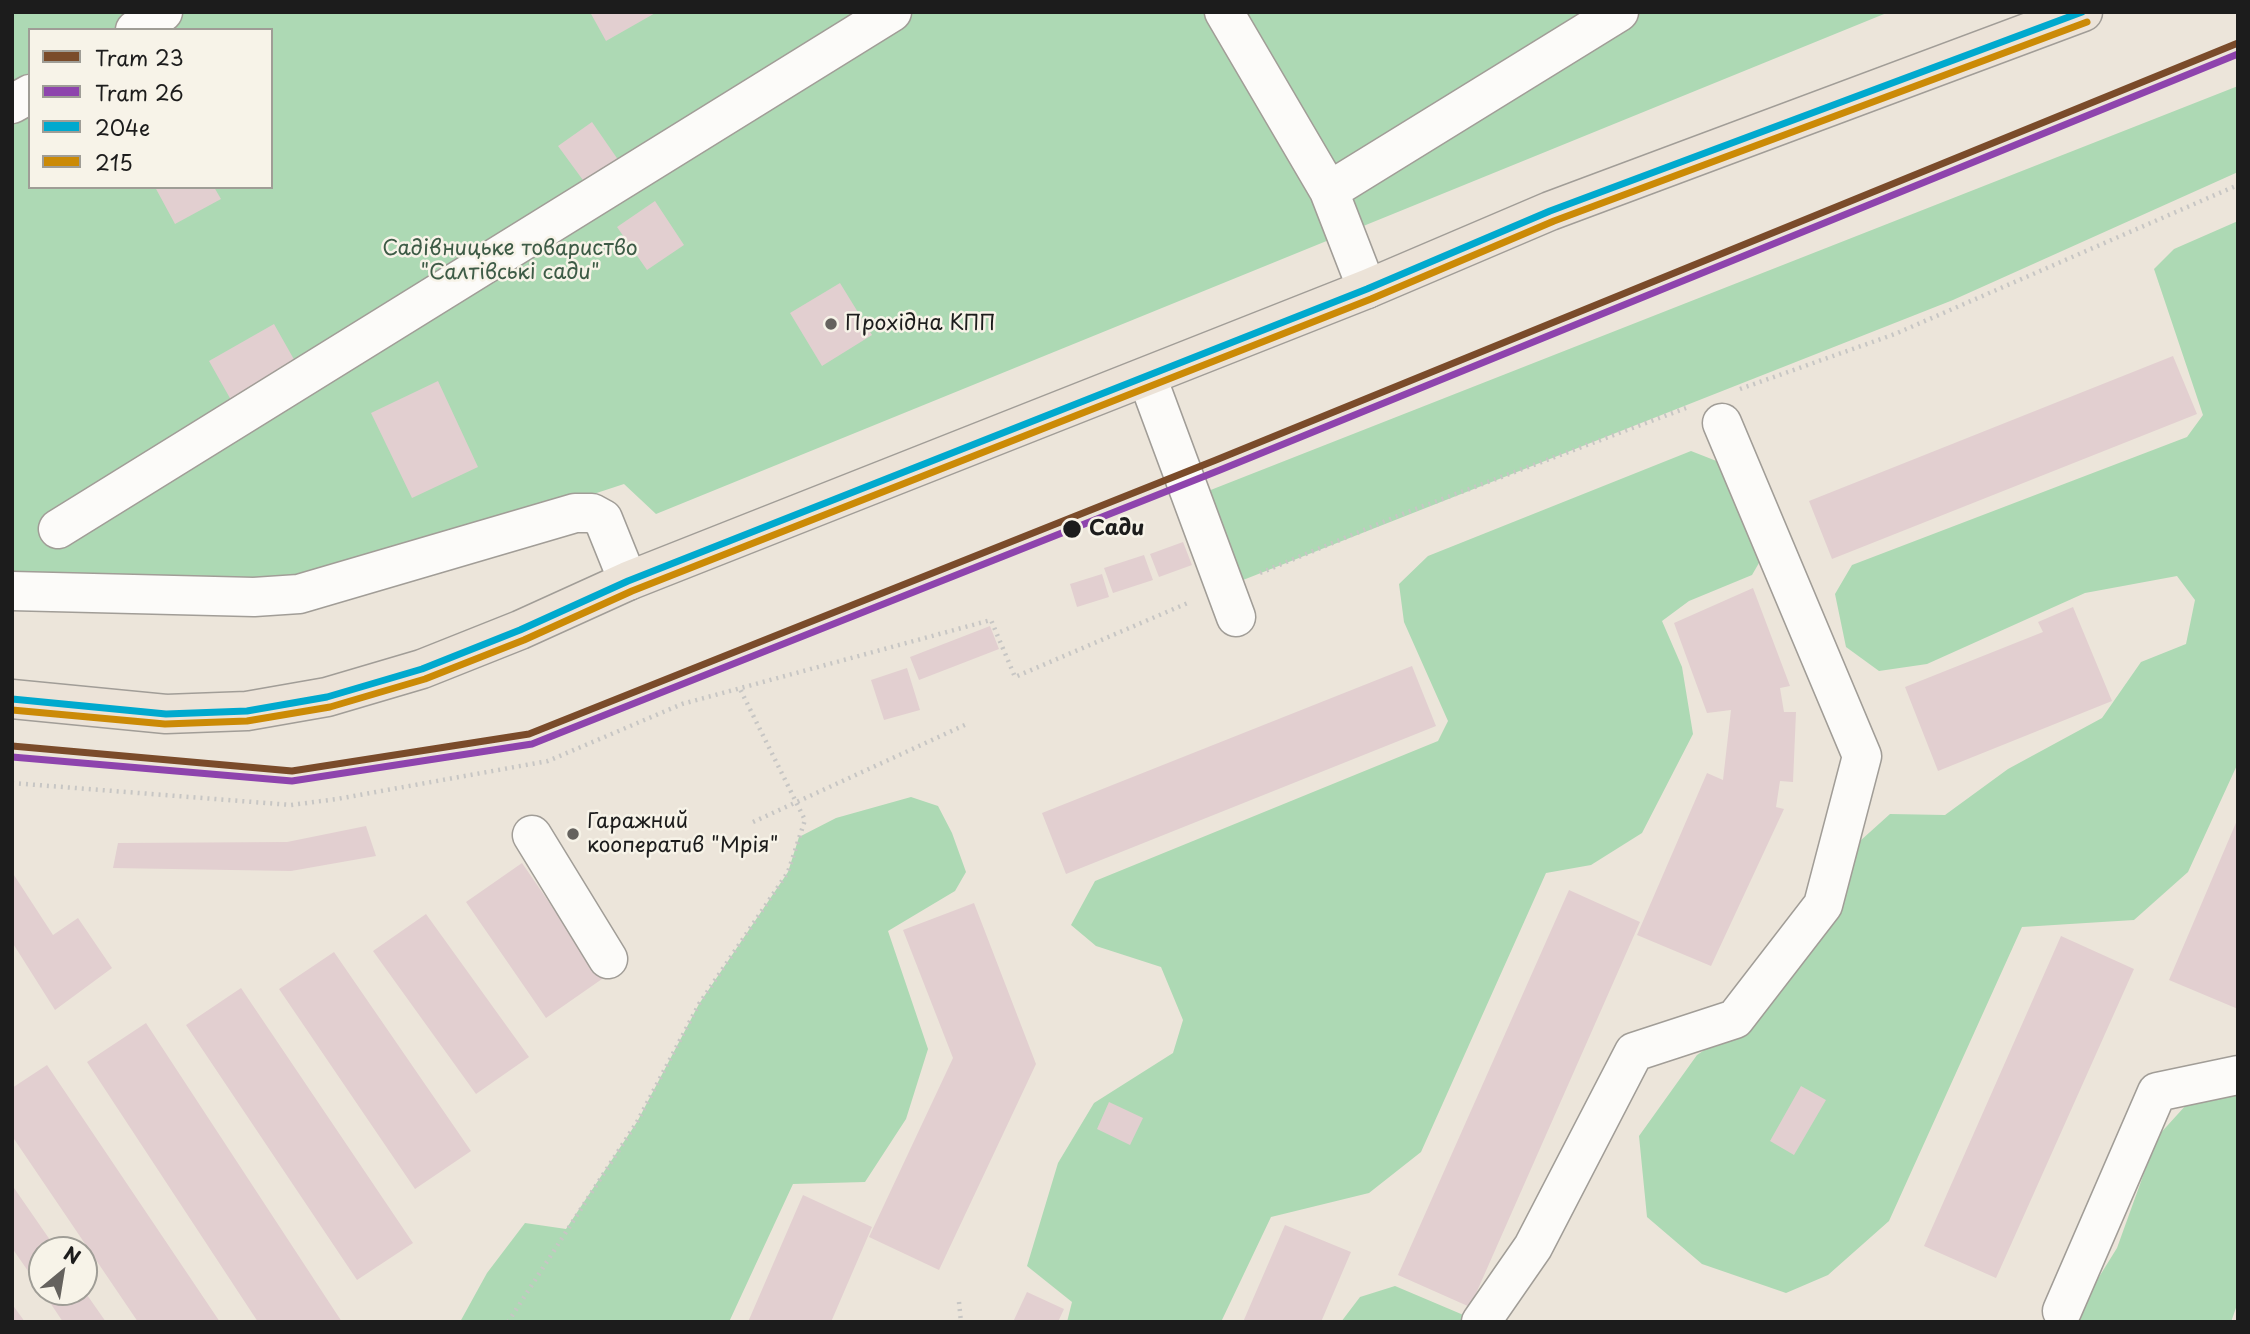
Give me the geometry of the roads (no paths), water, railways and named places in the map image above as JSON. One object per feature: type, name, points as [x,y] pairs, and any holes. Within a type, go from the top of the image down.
[{"type":"main road","points":[[12,699],[166,714],[247,711],[327,697],[422,668],[520,631],[628,581],[1367,289],[1550,211],[2083,12]]},
{"type":"street","points":[[138,28],[163,12]]},
{"type":"street","points":[[58,529],[892,12]]},
{"type":"street","points":[[1224,12],[1329,191],[1367,289]]},
{"type":"street","points":[[1329,191],[1619,12]]},
{"type":"street","points":[[12,104],[28,94]]},
{"type":"street","points":[[1147,377],[1230,602]]},
{"type":"street","points":[[1481,1322],[1533,1247],[1633,1052],[1735,1019],[1823,905],[1862,756],[1719,405]]},
{"type":"street","points":[[12,591],[254,597],[299,594],[575,513],[592,513],[603,519],[628,581]]},
{"type":"street","points":[[532,835],[608,959]]},
{"type":"street","points":[[2062,1311],[2157,1092],[2238,1075]]},
{"type":"tram line","name":"23","points":[[12,746],[292,771],[529,734],[1216,460],[2238,43]]},
{"type":"tram line","name":"26","points":[[12,757],[292,781],[532,744],[1220,470],[2238,54]]},
{"type":"place","name":"Прохідна КПП","points":[[831,324]]},
{"type":"place","name":"Сади","points":[[1072,529]]},
{"type":"place","name":"Гаражний кооператив \"Мрія\"","points":[[573,834]]},
{"type":"park label","name":"Садівницьке товариство \"Салтівські сади\"","points":[[510,261]]}]
